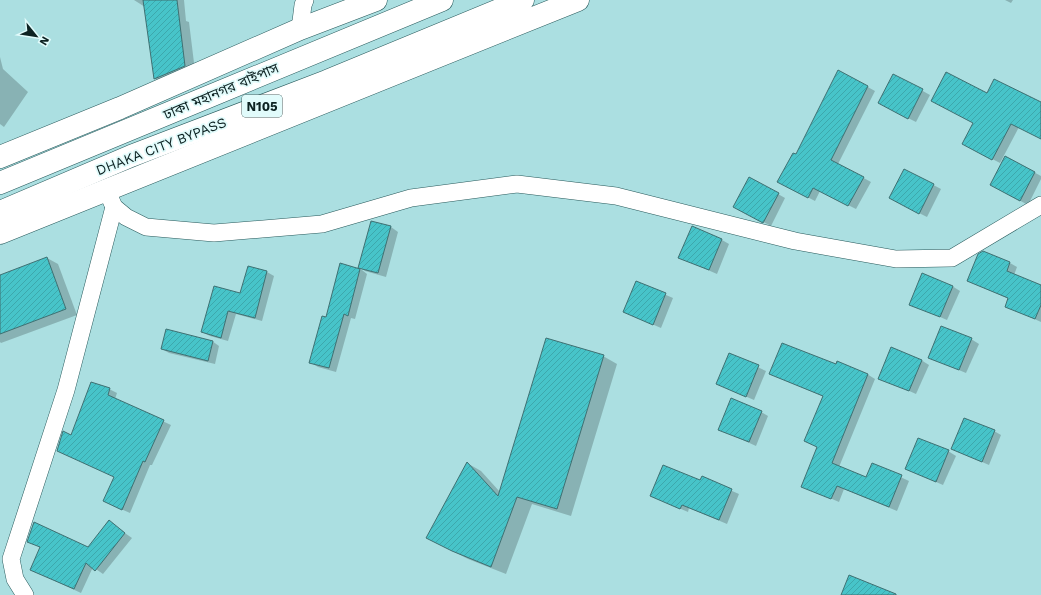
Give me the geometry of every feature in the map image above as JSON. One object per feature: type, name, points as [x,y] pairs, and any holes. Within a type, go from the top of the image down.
[{"type":"main road","points":[[0,157],[120,108],[300,29],[376,0]]},
{"type":"main road","name":"ঢাকা মহানগর বাইপাস","points":[[0,182],[134,129],[299,58],[442,0]]},
{"type":"main road","name":"DHAKA CITY BYPASS","points":[[0,212],[131,156],[327,82],[523,0]]},
{"type":"main road","points":[[0,233],[111,199],[578,0]]},
{"type":"street","points":[[300,29],[305,0]]},
{"type":"street","points":[[111,199],[126,217],[146,227],[214,233],[322,224],[411,198],[517,184],[616,196],[795,241],[896,259],[952,258],[1041,206]]},
{"type":"street","points":[[25,595],[7,576],[11,559],[66,390],[111,199]]},
{"type":"building","points":[[143,0],[177,0],[185,66],[154,79]]},
{"type":"building","points":[[838,70],[868,86],[831,160],[864,177],[848,206],[813,188],[808,198],[777,182],[793,153],[796,154]]},
{"type":"building","points":[[946,72],[987,93],[994,79],[1041,102],[1041,139],[1011,124],[992,160],[962,144],[973,123],[931,101]]},
{"type":"building","points":[[893,74],[923,89],[908,119],[878,103]]},
{"type":"building","points":[[1005,156],[1035,172],[1020,201],[990,185]]},
{"type":"building","points":[[904,169],[934,184],[919,214],[889,198]]},
{"type":"building","points":[[749,177],[779,193],[763,223],[733,207]]},
{"type":"building","points":[[371,221],[391,226],[378,273],[358,268]]},
{"type":"building","points":[[692,226],[722,239],[709,270],[678,258]]},
{"type":"building","points":[[983,251],[1010,262],[1007,271],[1041,285],[1041,305],[1035,319],[1005,307],[1008,298],[967,281],[978,254]]},
{"type":"building","points":[[47,257],[66,309],[0,334],[0,275]]},
{"type":"building","points":[[340,263],[360,269],[348,316],[344,314],[329,368],[309,363],[322,316],[326,317]]},
{"type":"building","points":[[248,266],[267,271],[255,318],[228,311],[221,338],[201,332],[214,286],[240,293]]},
{"type":"building","points":[[922,273],[953,286],[940,317],[909,305]]},
{"type":"building","points":[[636,281],[666,293],[653,325],[623,312]]},
{"type":"building","points":[[941,326],[972,338],[959,370],[928,358]]},
{"type":"building","points":[[166,329],[213,341],[208,361],[161,349]]},
{"type":"building","points":[[546,338],[604,355],[557,509],[517,497],[491,567],[452,551],[426,538],[467,462],[498,496]]},
{"type":"building","points":[[782,343],[836,364],[837,361],[868,374],[832,463],[866,477],[872,463],[902,475],[889,507],[837,486],[831,499],[801,487],[817,447],[804,441],[823,396],[769,374]]},
{"type":"building","points":[[891,347],[922,360],[909,391],[878,379]]},
{"type":"building","points":[[729,353],[759,365],[746,397],[716,384]]},
{"type":"building","points":[[91,382],[110,388],[108,395],[164,420],[145,462],[143,461],[122,510],[103,501],[114,477],[57,451],[63,431],[71,435]]},
{"type":"building","points":[[731,398],[762,411],[749,442],[718,430]]},
{"type":"building","points":[[964,418],[995,430],[982,462],[951,449]]},
{"type":"building","points":[[918,438],[949,450],[936,482],[905,469]]},
{"type":"building","points":[[663,465],[700,480],[702,476],[732,489],[719,520],[682,505],[680,509],[650,496]]},
{"type":"building","points":[[109,520],[125,533],[95,571],[86,563],[74,589],[30,570],[40,547],[27,542],[34,522],[88,547]]},
{"type":"building","points":[[849,575],[896,594],[896,595],[841,595]]}]
